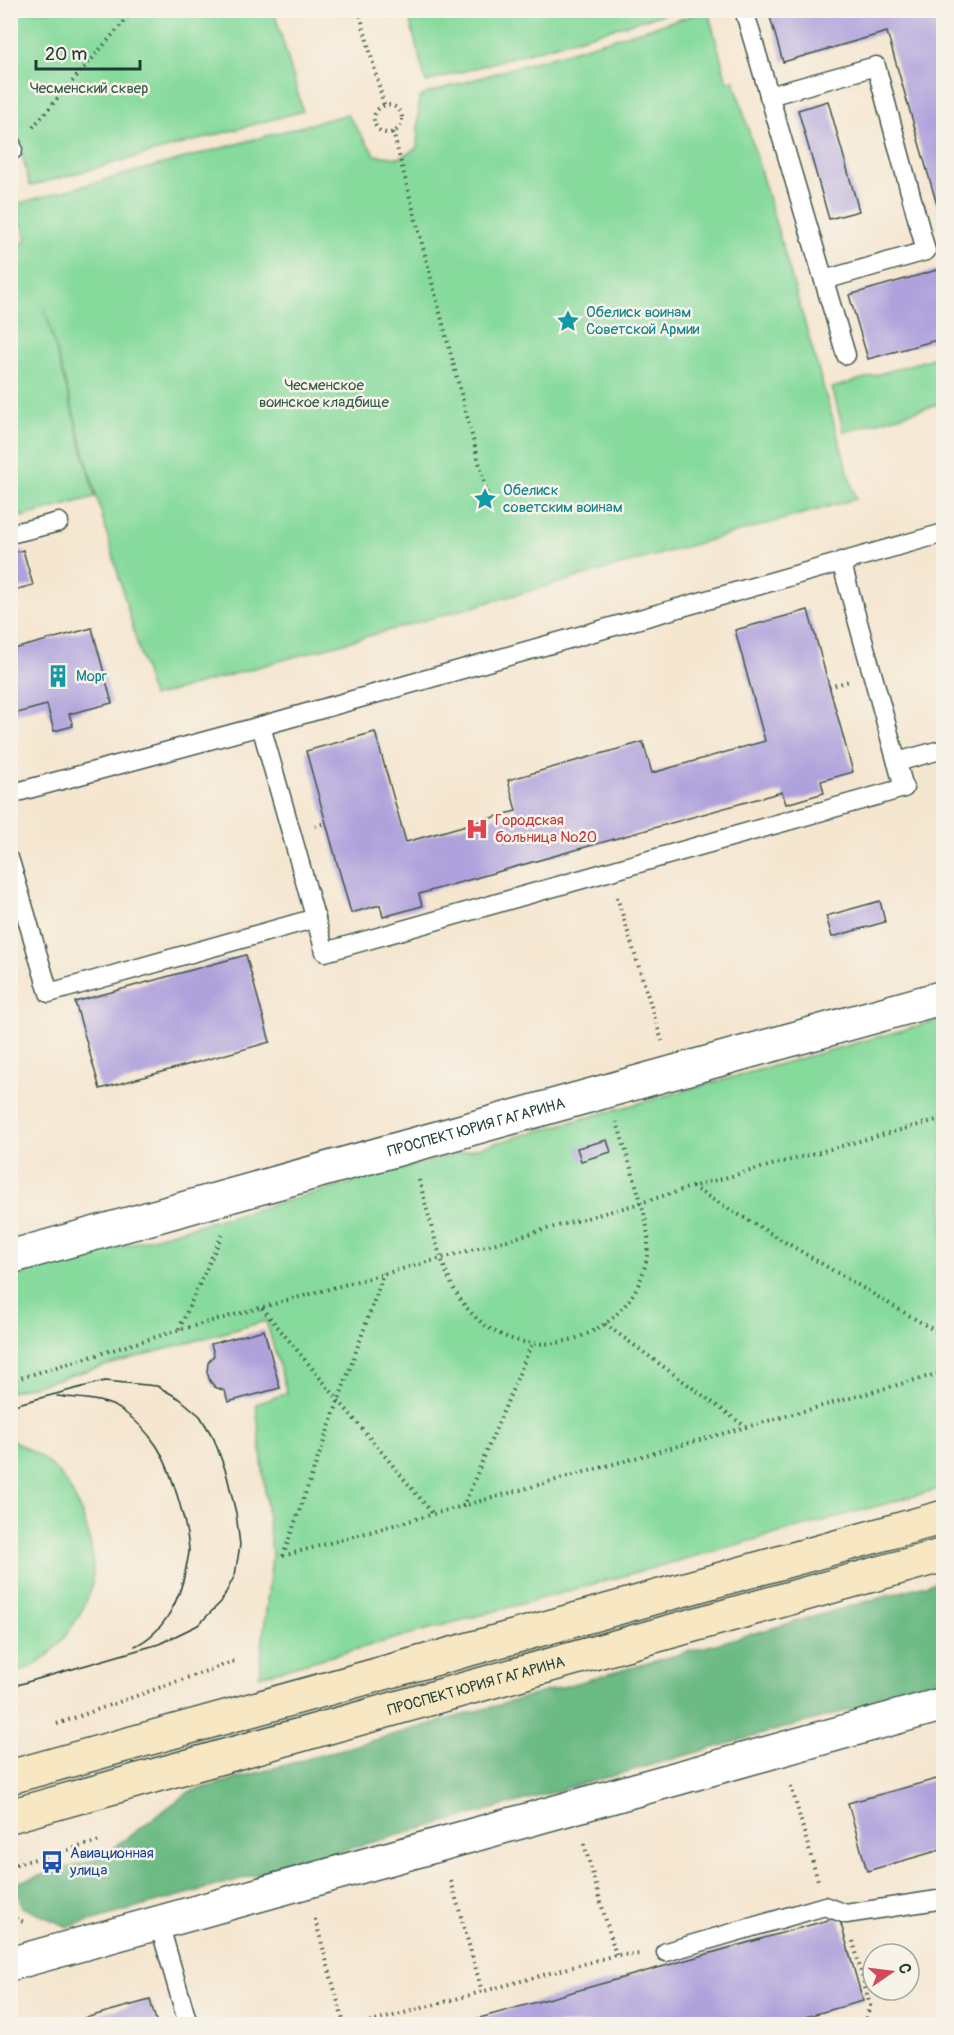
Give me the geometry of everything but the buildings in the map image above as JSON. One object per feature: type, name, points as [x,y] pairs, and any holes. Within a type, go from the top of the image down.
[{"type":"main road","points":[[10,1777],[944,1517]]},
{"type":"main road","name":"ПРОСПЕКТ ЮРИЯ ГАГАРИНА","points":[[10,1816],[944,1555]]},
{"type":"street","name":"ПРОСПЕКТ ЮРИЯ ГАГАРИНА","points":[[10,1257],[944,997]]},
{"type":"street","points":[[10,1964],[944,1704]]},
{"type":"lane","points":[[744,10],[846,355]]},
{"type":"lane","points":[[769,96],[876,66],[926,251],[824,280]]},
{"type":"lane","points":[[10,534],[59,522]]},
{"type":"lane","points":[[10,794],[261,726],[944,533]]},
{"type":"lane","points":[[261,726],[325,952],[609,872],[904,788],[841,561]]},
{"type":"lane","points":[[897,762],[944,749]]},
{"type":"lane","points":[[10,861],[49,993],[316,918]]},
{"type":"lane","points":[[666,1952],[825,1906],[846,1914],[944,1899]]},
{"type":"lane","points":[[159,1923],[188,2025]]},
{"type":"path","points":[[12,144],[134,10]]},
{"type":"path","points":[[359,10],[384,105]]},
{"type":"path","points":[[384,105],[397,107],[402,114],[402,123],[393,132],[382,132],[375,125],[376,111],[384,105]]},
{"type":"path","points":[[393,132],[487,493]]},
{"type":"path","points":[[609,872],[663,1045]]},
{"type":"path","points":[[409,1146],[442,1258],[452,1285],[467,1309],[496,1332],[514,1339],[532,1343],[563,1342],[592,1332],[620,1312],[632,1296],[644,1269],[648,1241],[646,1221],[608,1090]]},
{"type":"path","points":[[10,1380],[179,1330],[641,1203],[691,1186],[944,1118]]},
{"type":"path","points":[[691,1186],[944,1336]]},
{"type":"path","points":[[179,1330],[240,1193]]},
{"type":"path","points":[[384,1273],[283,1556],[944,1372]]},
{"type":"path","points":[[262,1308],[433,1514]]},
{"type":"path","points":[[605,1324],[746,1427]]},
{"type":"path","points":[[463,1507],[532,1343]]},
{"type":"path","points":[[57,1725],[235,1661]]},
{"type":"path","points":[[791,1786],[825,1906]]},
{"type":"path","points":[[10,1866],[100,1841]]},
{"type":"path","points":[[584,1844],[616,1955]]},
{"type":"path","points":[[451,1881],[482,1991]]},
{"type":"path","points":[[846,1914],[870,2006],[864,2025]]},
{"type":"path","points":[[315,1920],[344,2025]]},
{"type":"path","points":[[364,2025],[616,1955],[666,1952]]},
{"type":"green space","points":[[407,10],[674,10],[674,11],[426,82]]},
{"type":"green space","name":"Чесменский сквер","points":[[10,11],[274,11],[303,111],[30,186],[11,112]]},
{"type":"green space","name":"Чесменское воинское кладбище","points":[[708,11],[727,82],[734,80],[856,499],[152,697],[45,309],[95,497],[21,517],[10,478],[10,246],[27,241],[16,204],[347,114],[375,155],[399,158],[417,148],[419,98],[428,93]]},
{"type":"green space","points":[[943,355],[943,403],[844,432],[832,388]]},
{"type":"green space","points":[[943,1019],[943,1488],[259,1676],[272,1556],[256,1404],[287,1393],[266,1321],[11,1392],[11,1277]]},
{"type":"green space","points":[[10,1439],[46,1461],[67,1485],[88,1533],[93,1567],[90,1592],[80,1614],[64,1637],[37,1664],[11,1675]]},
{"type":"green space","points":[[943,1580],[943,1684],[68,1927],[22,1907],[15,1883],[98,1859],[189,1792]]},
{"type":"tram line","points":[[10,1406],[105,1381],[157,1386],[180,1399],[200,1416],[214,1439],[226,1472],[236,1513],[240,1545],[235,1575],[221,1602],[198,1625],[159,1644],[10,1687]]},
{"type":"tram line","points":[[57,1396],[109,1404],[133,1419],[145,1431],[162,1455],[177,1496],[189,1550],[180,1591],[163,1623],[146,1640],[135,1646]]},
{"type":"place","name":"Обелиск воинам Советской Армии","points":[[568,321]]},
{"type":"place","name":"Обелиск советским воинам","points":[[485,499]]},
{"type":"place","name":"Морг","points":[[58,676]]},
{"type":"place","name":"Городская больница №20","points":[[477,829]]},
{"type":"place","name":"Авиационная улица","points":[[52,1862]]}]
